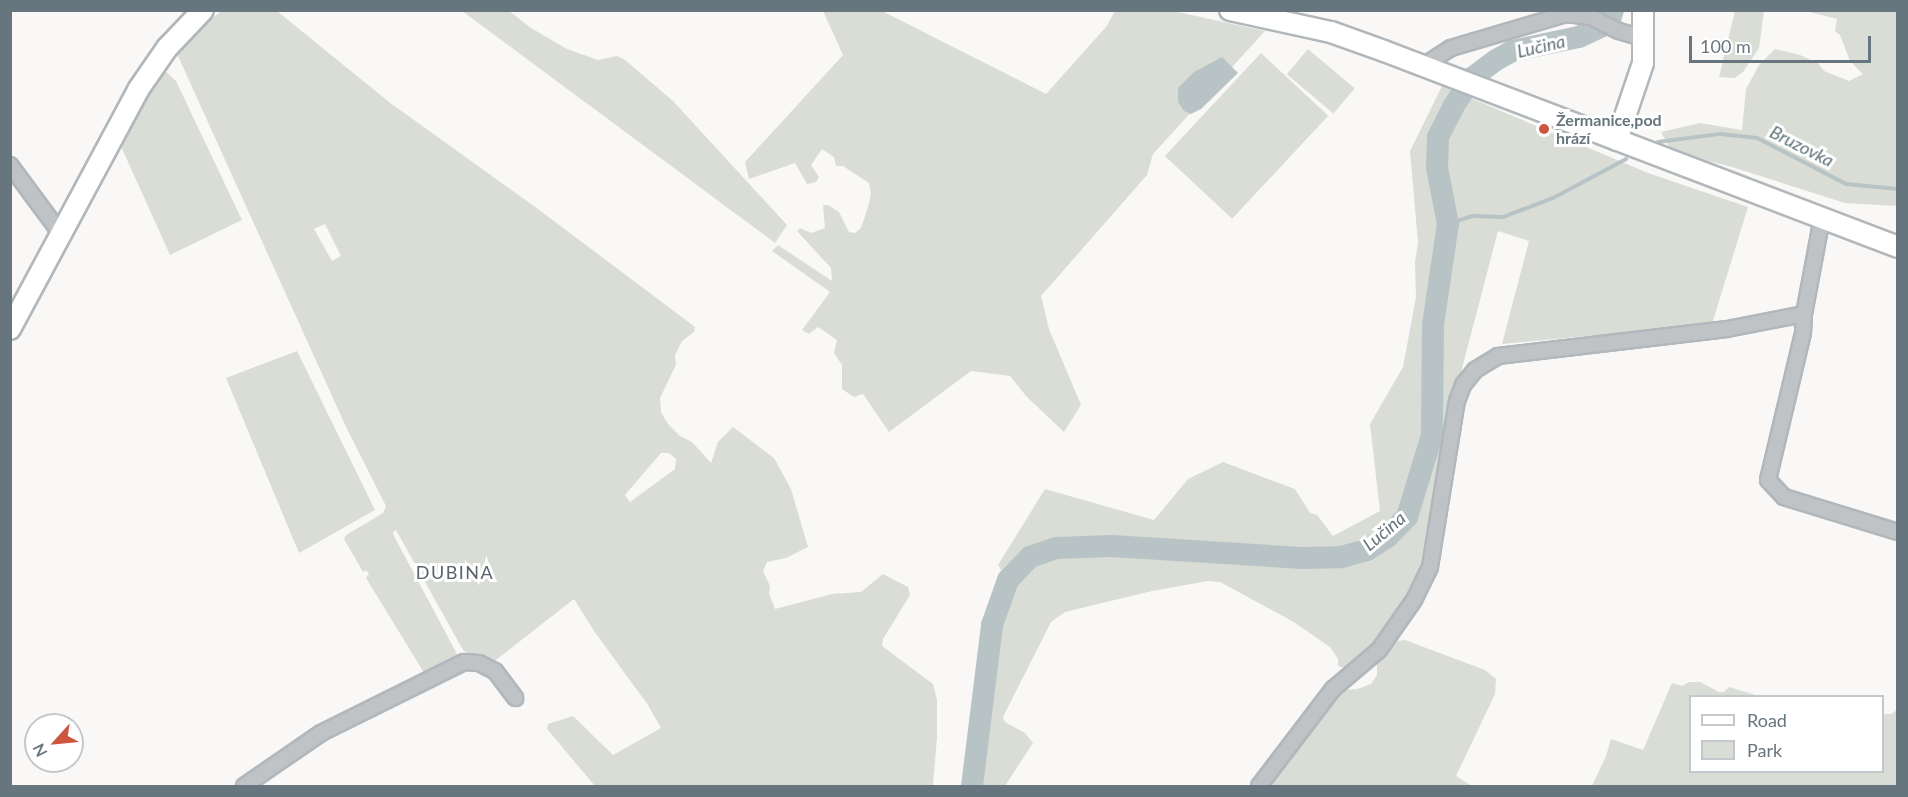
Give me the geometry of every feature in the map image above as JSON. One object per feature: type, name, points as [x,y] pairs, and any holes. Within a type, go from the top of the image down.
[{"type":"street","points":[[10,329],[151,70],[172,41],[203,10]]},
{"type":"street","points":[[1230,10],[1331,32],[1494,91],[1898,247]]},
{"type":"street","points":[[1617,140],[1639,82],[1645,39],[1643,10]]},
{"type":"street","points":[[1424,66],[1451,48],[1565,12],[1591,17],[1619,31],[1645,39]]},
{"type":"street","points":[[10,165],[61,234]]},
{"type":"street","points":[[1822,218],[1804,314],[1803,333],[1768,480],[1784,497],[1898,532]]},
{"type":"street","points":[[1259,786],[1333,689],[1379,650],[1414,600],[1430,567],[1457,400],[1475,370],[1498,356],[1727,329],[1804,314]]},
{"type":"street","points":[[244,786],[321,733],[464,662],[479,663],[495,671],[516,698]]},
{"type":"green space","points":[[221,11],[277,11],[389,102],[538,209],[695,327],[694,332],[682,341],[675,355],[676,365],[660,398],[661,412],[668,424],[680,436],[692,442],[711,463],[718,442],[733,427],[774,458],[791,489],[808,547],[786,558],[767,562],[763,571],[770,586],[769,593],[775,609],[832,594],[861,592],[883,574],[908,587],[910,595],[883,639],[882,646],[933,684],[937,700],[937,737],[933,786],[595,786],[547,729],[548,724],[573,716],[613,755],[661,728],[648,705],[594,631],[574,599],[492,663],[470,655],[463,650],[396,530],[393,532],[394,536],[457,654],[457,657],[426,676],[366,578],[369,574],[366,570],[363,572],[344,539],[346,535],[383,513],[386,506],[347,429],[178,56],[183,44]],"holes":[[[325,224],[341,256],[332,261],[314,229]],[[661,453],[669,453],[676,459],[675,469],[630,502],[625,495]]]},
{"type":"green space","points":[[462,11],[509,11],[531,28],[567,49],[598,60],[617,56],[625,60],[673,101],[787,225],[775,243]]},
{"type":"green space","points":[[823,11],[882,11],[1046,94],[1106,27],[1115,11],[1173,11],[1265,31],[1153,154],[1147,175],[1041,296],[1049,329],[1081,405],[1064,432],[1027,397],[1010,376],[971,371],[889,432],[863,394],[854,397],[842,389],[842,365],[834,353],[837,340],[818,327],[809,334],[802,330],[830,292],[772,251],[778,245],[832,281],[831,268],[797,231],[800,228],[811,233],[825,228],[823,205],[828,205],[839,212],[849,232],[855,233],[861,228],[868,207],[871,194],[869,183],[843,166],[836,166],[834,157],[822,149],[811,165],[819,177],[816,182],[807,184],[795,163],[749,179],[745,162],[843,55]]},
{"type":"green space","points":[[1735,11],[1764,11],[1759,48],[1743,72],[1735,78],[1719,77]]},
{"type":"green space","points":[[1806,11],[1897,11],[1897,206],[1845,203],[1732,167],[1672,152],[1661,132],[1700,123],[1742,130],[1746,89],[1759,65],[1775,49],[1800,55],[1818,63],[1824,71],[1849,81],[1863,74],[1850,61],[1840,35],[1835,31],[1837,19]]},
{"type":"green space","points":[[1308,49],[1355,88],[1334,113],[1287,74]]},
{"type":"green space","points":[[1261,53],[1328,116],[1232,219],[1165,156]]},
{"type":"green space","points":[[161,67],[176,81],[242,220],[170,255],[119,142]]},
{"type":"green space","points":[[1442,86],[1648,173],[1748,207],[1712,324],[1502,344],[1529,241],[1498,231],[1459,380],[1426,563],[1379,642],[1351,670],[1338,666],[1338,659],[1330,647],[1292,621],[1220,582],[1208,581],[1152,591],[1065,612],[1051,622],[1003,717],[1005,722],[1025,733],[1033,743],[1005,786],[979,786],[1000,609],[1009,582],[998,565],[1045,489],[1154,520],[1188,479],[1223,462],[1295,489],[1310,513],[1317,515],[1333,536],[1380,511],[1370,424],[1403,367],[1416,297],[1415,262],[1418,243],[1410,151]]},
{"type":"green space","points":[[297,351],[375,510],[299,553],[226,378]]},
{"type":"green space","points":[[1405,640],[1485,670],[1496,679],[1495,694],[1456,776],[1472,786],[1264,786],[1340,690],[1357,689],[1371,684],[1377,675],[1377,661],[1380,654],[1397,641]]},
{"type":"green space","points":[[1689,682],[1700,682],[1719,692],[1724,692],[1729,687],[1756,695],[1689,695],[1689,773],[1884,773],[1884,714],[1891,714],[1897,710],[1897,786],[1592,786],[1611,739],[1643,750],[1672,683],[1682,686]]},
{"type":"shaded area","points":[[1222,57],[1238,73],[1201,109],[1191,114],[1184,111],[1178,102],[1178,88],[1194,72]]},
{"type":"waterway","name":"Lučina","points":[[972,786],[992,625],[1008,580],[1030,557],[1056,548],[1112,546],[1302,558],[1341,557],[1367,550],[1387,537],[1407,517],[1432,435],[1433,325],[1448,224],[1437,168],[1438,137],[1453,107],[1472,78],[1496,60],[1512,51],[1579,37],[1609,23],[1613,10]]},
{"type":"waterway","name":"Bruzovka","points":[[1658,142],[1720,134],[1757,138],[1846,184],[1898,189]]},
{"type":"waterway","name":"Bruzovka","points":[[1448,224],[1473,216],[1503,217],[1553,198],[1626,159]]},
{"type":"place","name":"Žermanice,pod hrází","points":[[1544,129]]},
{"type":"district","name":"DUBINA","points":[[455,572]]}]
